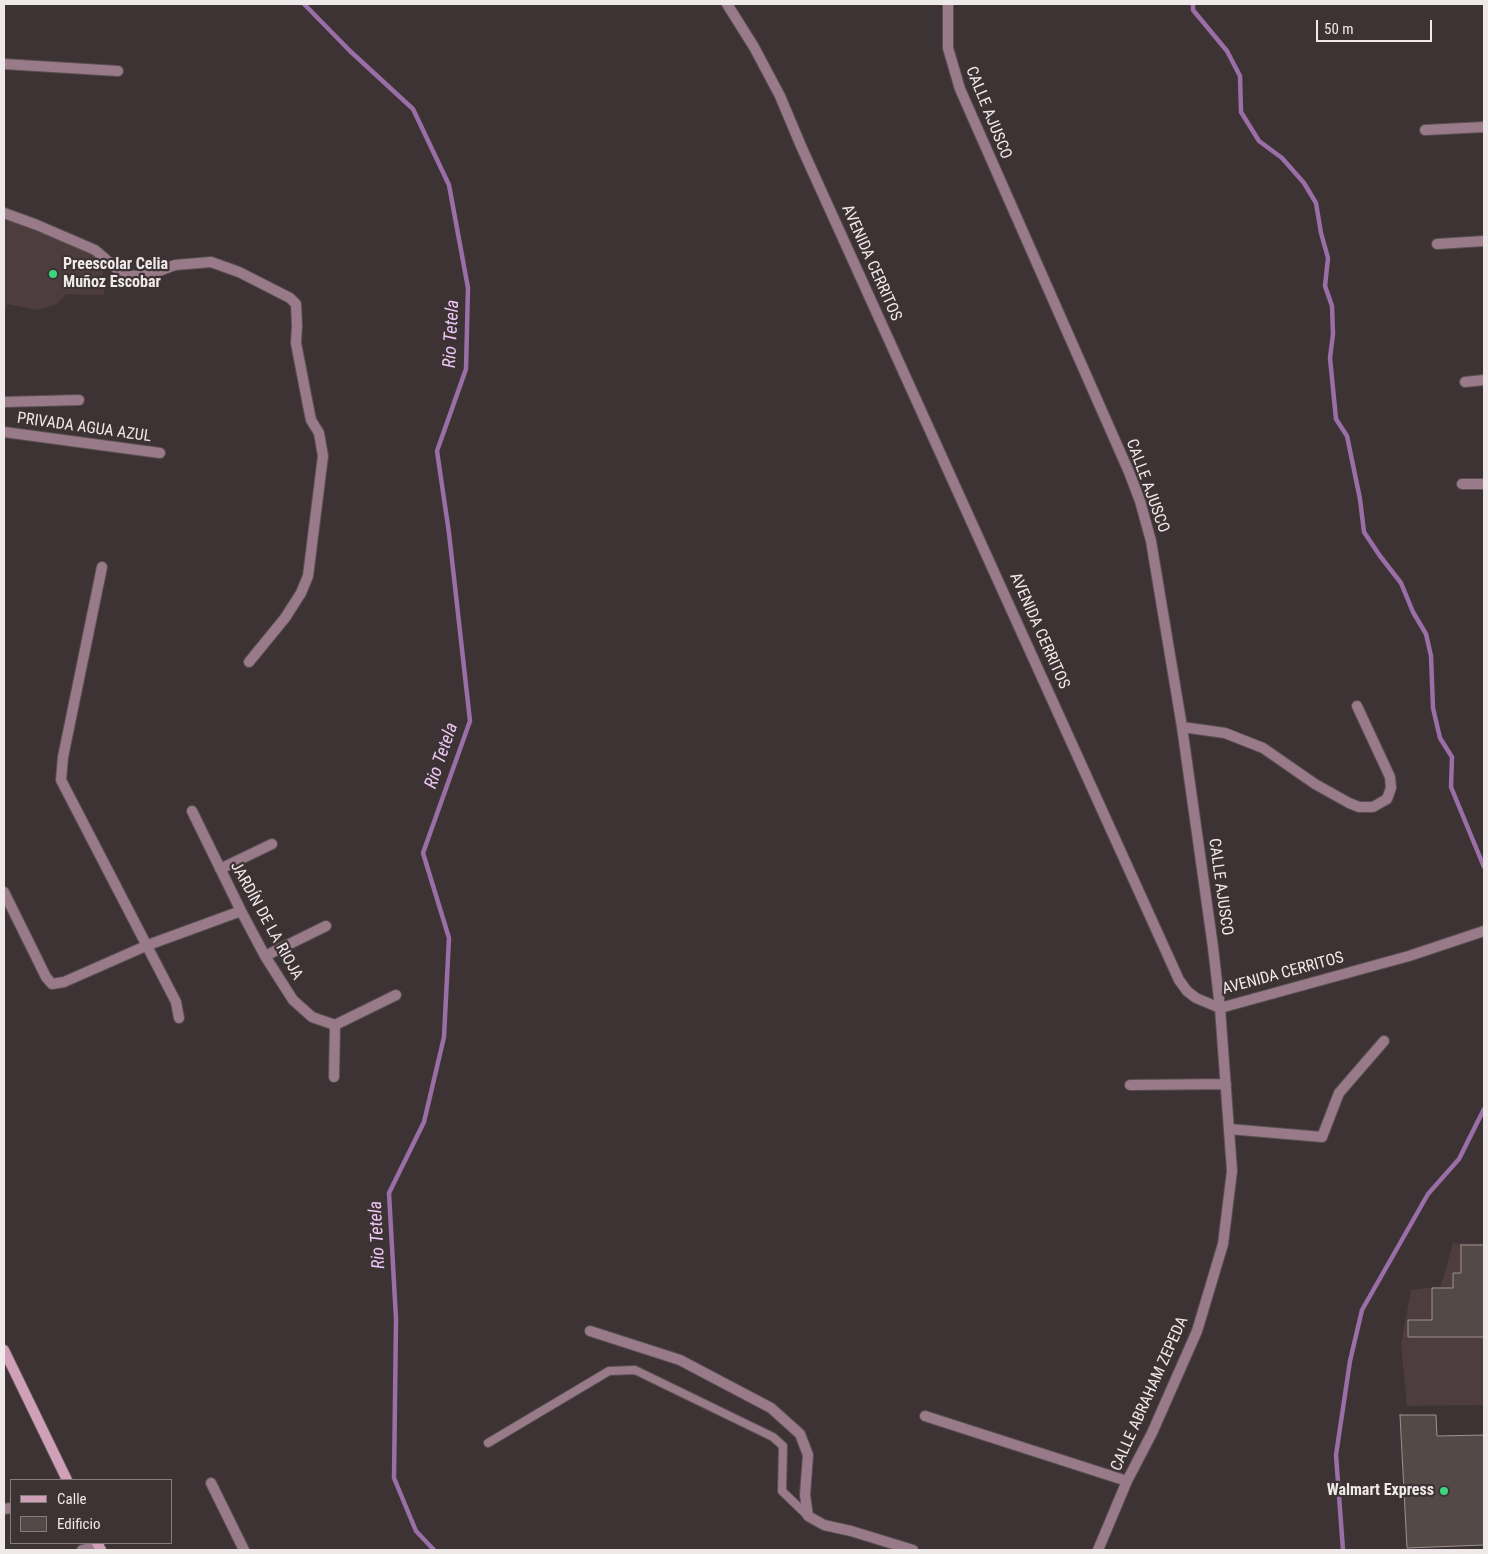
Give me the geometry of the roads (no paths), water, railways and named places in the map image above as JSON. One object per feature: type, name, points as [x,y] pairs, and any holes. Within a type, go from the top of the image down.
[{"type":"street","name":"AVENIDA CERRITOS","points":[[727,4],[754,47],[780,96],[1179,980],[1187,991],[1196,998],[1220,1008],[1409,956],[1484,931]]},
{"type":"street","name":"CALLE AJUSCO","points":[[948,4],[948,48],[960,90],[1129,472],[1140,501],[1151,541],[1182,727],[1214,947],[1220,1008]]},
{"type":"street","points":[[4,64],[118,71]]},
{"type":"street","points":[[1425,130],[1484,127]]},
{"type":"street","points":[[4,213],[95,250],[124,275],[137,276],[154,273],[175,265],[211,262],[247,276],[290,298],[296,304],[296,343],[311,420],[319,433],[323,456],[308,576],[301,593],[286,618],[249,662]]},
{"type":"street","points":[[1437,244],[1484,241]]},
{"type":"street","points":[[1466,382],[1484,380]]},
{"type":"street","points":[[4,402],[79,400]]},
{"type":"street","name":"PRIVADA AGUA AZUL","points":[[4,432],[160,453]]},
{"type":"street","points":[[1462,484],[1484,484]]},
{"type":"street","points":[[102,567],[63,757],[61,780],[148,945],[176,1002],[179,1018]]},
{"type":"street","points":[[1182,727],[1225,734],[1263,748],[1315,784],[1349,803],[1360,808],[1374,807],[1387,799],[1391,788],[1390,777],[1357,706]]},
{"type":"street","name":"JARDÍN DE LA RIOJA","points":[[192,811],[241,911],[293,1000],[312,1017],[335,1025]]},
{"type":"street","points":[[220,869],[272,844]]},
{"type":"street","points":[[4,892],[46,976],[52,984],[64,982],[148,945],[241,911]]},
{"type":"street","points":[[266,956],[326,926]]},
{"type":"street","points":[[334,1077],[335,1025],[396,995]]},
{"type":"street","name":"CALLE ABRAHAM ZEPEDA","points":[[1098,1550],[1127,1481],[1152,1433],[1197,1331],[1223,1244],[1232,1171],[1220,1008]]},
{"type":"street","points":[[1229,1129],[1322,1137],[1339,1093],[1384,1041]]},
{"type":"street","points":[[1130,1085],[1226,1084]]},
{"type":"street","points":[[590,1331],[680,1360],[771,1408],[800,1434],[808,1455],[805,1495],[808,1516],[824,1525],[851,1531],[913,1550]]},
{"type":"street","points":[[4,1350],[67,1479]]},
{"type":"street","points":[[925,1416],[1127,1481]]},
{"type":"street","points":[[211,1483],[244,1550]]},
{"type":"street","points":[[82,1550],[99,1546]]},
{"type":"lane","points":[[488,1443],[610,1371],[636,1370],[773,1437],[783,1446],[782,1491],[808,1516]]},
{"type":"waterway","name":"Rio Tetela","points":[[304,4],[350,51],[413,109],[449,185],[468,288],[466,369],[437,451],[449,533],[470,721],[423,853],[449,938],[444,1037],[424,1122],[389,1193],[396,1319],[394,1478],[416,1531],[434,1550]]},
{"type":"waterway","points":[[1193,4],[1193,10],[1227,51],[1240,76],[1241,112],[1259,141],[1282,158],[1304,183],[1316,203],[1321,233],[1328,258],[1325,286],[1332,306],[1333,334],[1330,358],[1336,419],[1347,436],[1360,499],[1364,532],[1401,583],[1413,612],[1426,634],[1431,656],[1433,708],[1440,738],[1452,757],[1451,787],[1484,867]]},
{"type":"waterway","points":[[1343,1550],[1336,1455],[1350,1361],[1362,1310],[1428,1194],[1459,1159],[1484,1109]]},
{"type":"place","name":"Preescolar Celia Muñoz Escobar","points":[[53,274]]},
{"type":"place","name":"Walmart Express","points":[[1444,1491]]}]
